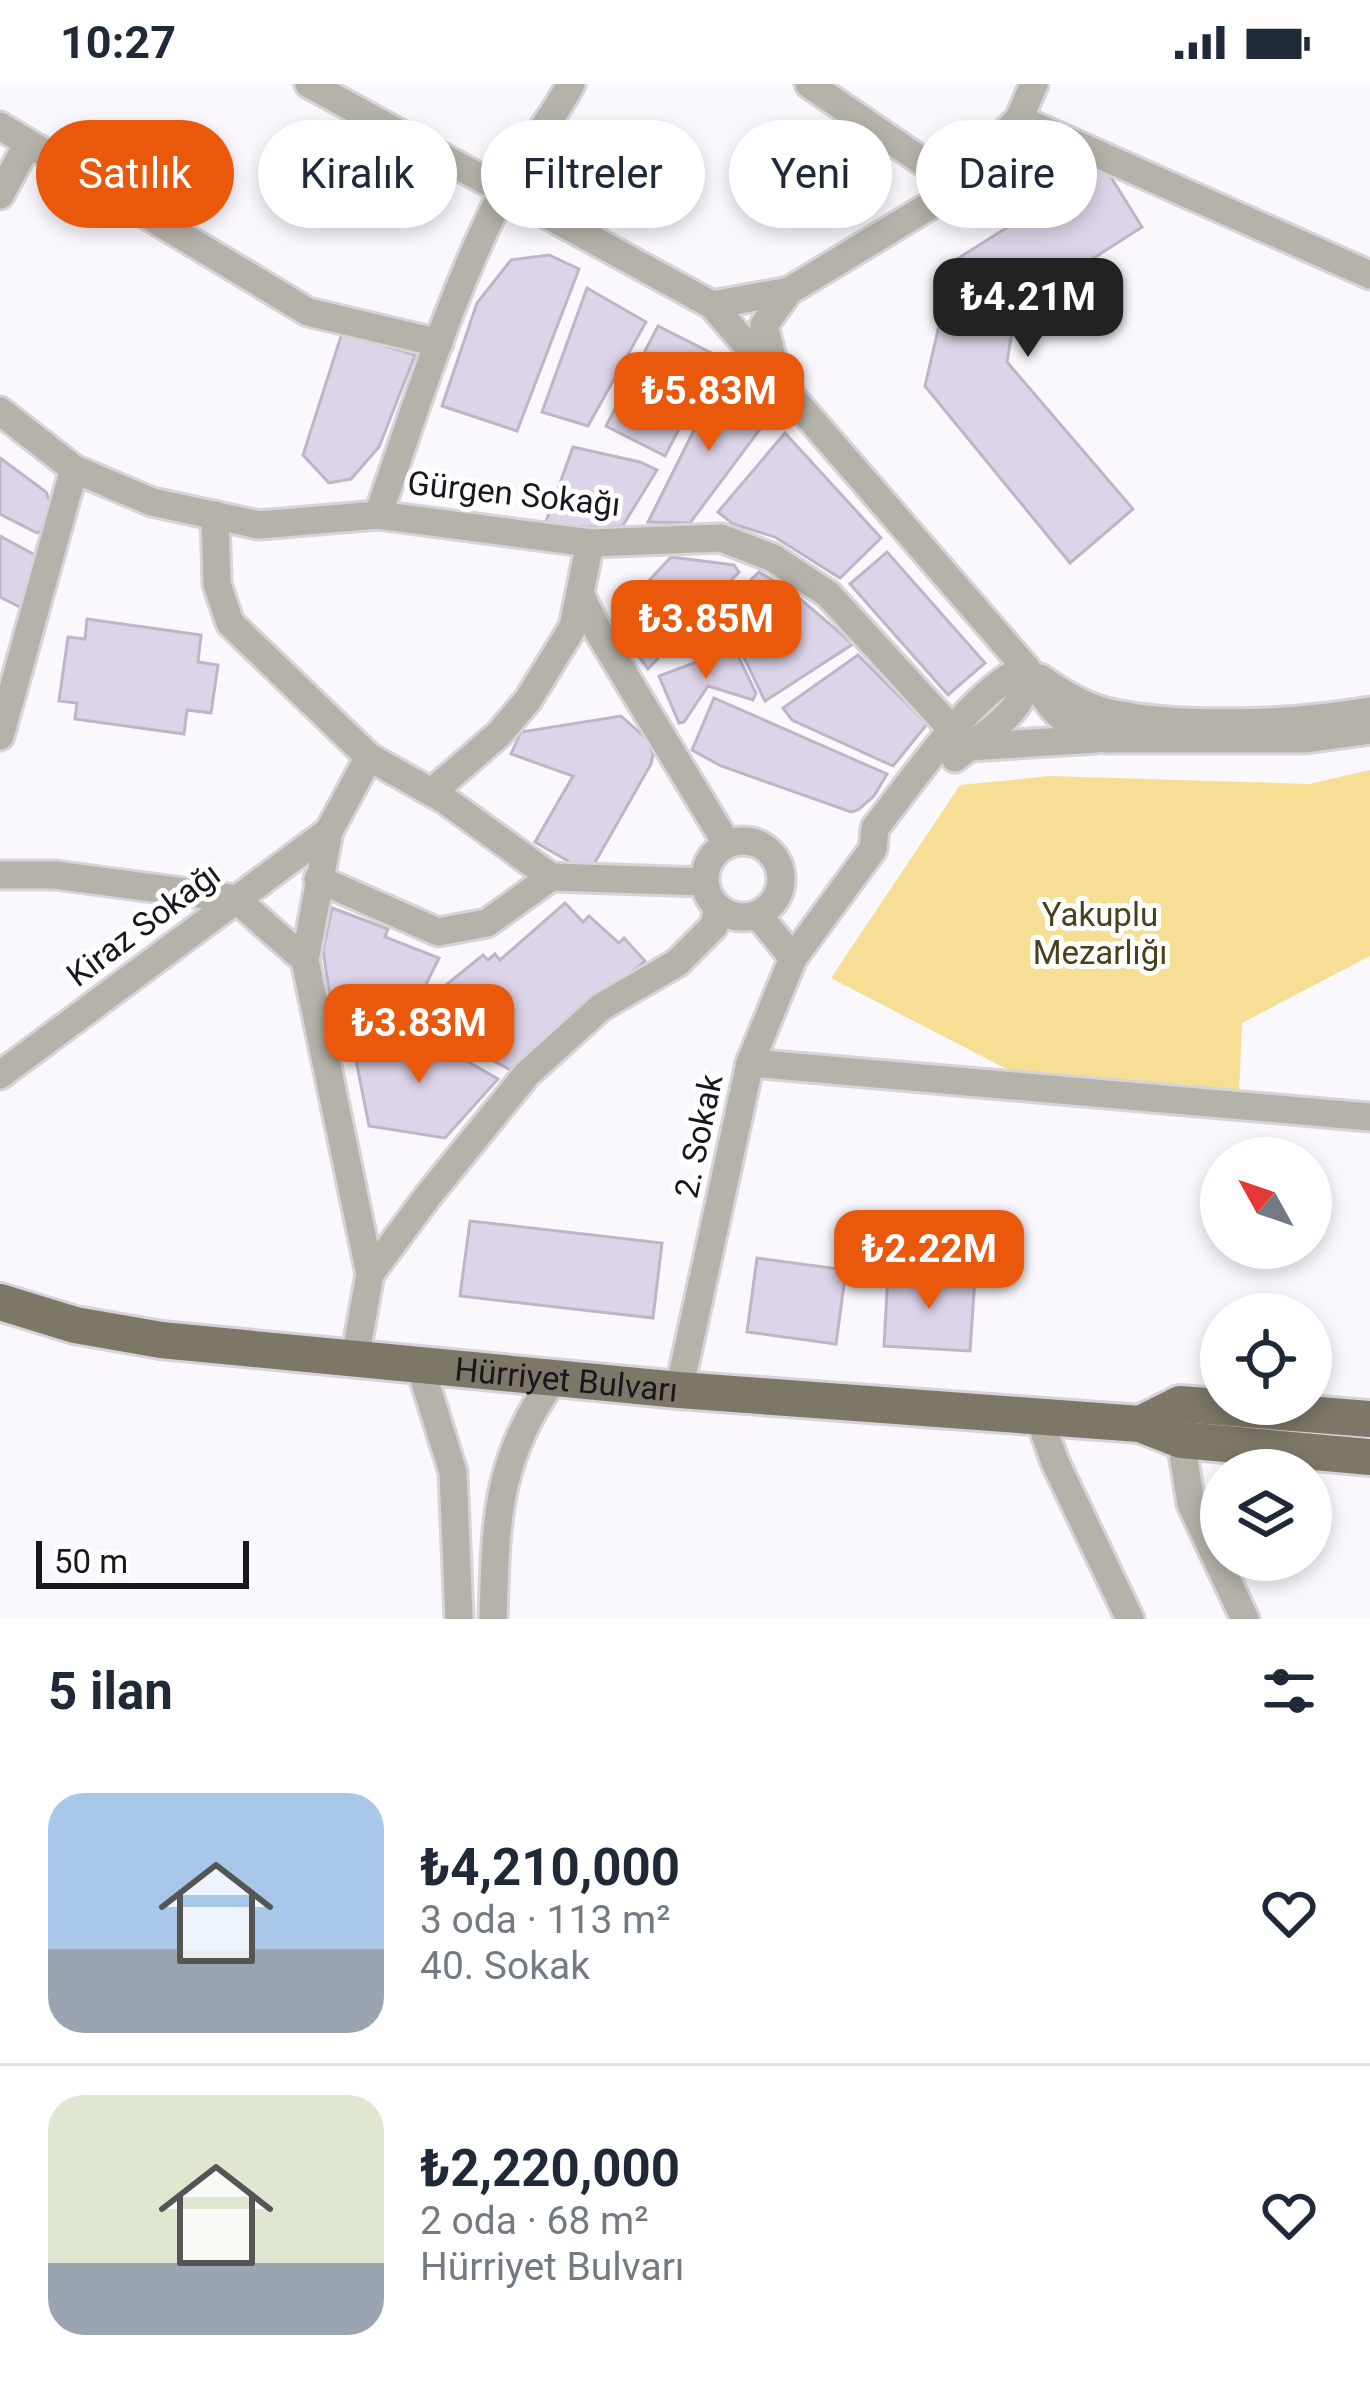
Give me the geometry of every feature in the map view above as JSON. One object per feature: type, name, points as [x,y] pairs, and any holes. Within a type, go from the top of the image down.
[{"type":"main road","name":"Hürriyet Bulvarı","points":[[0,1302],[75,1325],[160,1340],[679,1390],[1140,1424],[1180,1440],[1370,1457]]},
{"type":"main road","name":"Hürriyet Bulvarı","points":[[1140,1424],[1180,1403],[1370,1419]]},
{"type":"street","points":[[309,84],[481,178]]},
{"type":"street","points":[[553,120],[572,84]]},
{"type":"street","points":[[809,84],[916,157]]},
{"type":"street","points":[[1034,84],[1019,119],[1370,275]]},
{"type":"street","points":[[0,126],[308,312],[439,343]]},
{"type":"street","points":[[0,195],[27,145]]},
{"type":"street","points":[[712,305],[789,291],[916,214]]},
{"type":"street","points":[[377,515],[439,343],[487,228]]},
{"type":"street","points":[[572,228],[712,305],[1026,668],[1060,719],[1079,732],[1107,739]]},
{"type":"street","points":[[778,380],[764,325],[789,291]]},
{"type":"street","name":"Gürgen Sokağı","points":[[0,412],[74,469],[152,502],[260,525],[377,515],[590,543],[722,538],[773,558],[828,593],[961,738]]},
{"type":"street","points":[[1,733],[74,469]]},
{"type":"street","points":[[215,515],[217,584],[230,623],[369,758],[433,792],[550,878],[705,882]]},
{"type":"street","points":[[433,792],[499,734],[528,700],[573,627],[590,543]]},
{"type":"street","points":[[580,594],[727,844]]},
{"type":"street","points":[[1026,668],[1065,695],[1105,712],[1182,720],[1289,720],[1370,711]]},
{"type":"street","points":[[961,738],[1021,701],[1029,685],[1026,668]]},
{"type":"street","points":[[961,738],[1305,739],[1370,730]]},
{"type":"street","name":"2. Sokak","points":[[679,1390],[750,1063],[793,958],[873,849],[875,828],[961,738]]},
{"type":"street","points":[[356,1358],[370,1274],[305,960],[329,831],[369,758]]},
{"type":"street","name":"Kiraz Sokağı","points":[[0,1075],[329,831]]},
{"type":"street","points":[[370,1274],[527,1074],[601,1007],[677,963],[714,926],[718,908],[705,882],[710,860],[727,844],[764,846],[779,865],[780,888],[768,908],[736,916],[718,908]]},
{"type":"street","points":[[0,875],[55,875],[236,899],[305,960]]},
{"type":"street","points":[[318,879],[438,932],[487,923],[550,878]]},
{"type":"street","points":[[758,914],[793,958]]},
{"type":"street","points":[[750,1063],[1370,1118]]},
{"type":"street","points":[[420,1366],[453,1472],[459,1619]]},
{"type":"street","points":[[493,1619],[496,1529],[507,1465],[528,1414],[554,1377]]},
{"type":"street","points":[[1039,1417],[1055,1462],[1130,1619]]},
{"type":"street","points":[[1180,1440],[1191,1504],[1245,1619]]},
{"type":"green space","name":"Yakuplu Mezarlığı","points":[[1370,770],[1370,956],[1242,1023],[1239,1096],[1043,1088],[831,978],[960,785],[1049,776],[1309,784]]},
{"type":"building","points":[[1104,166],[1142,227],[1016,308],[1007,362],[1133,509],[1070,563],[925,386],[954,261],[1006,228],[1097,228],[1097,170]]},
{"type":"building","points":[[549,255],[579,269],[517,431],[442,406],[477,303],[511,260]]},
{"type":"building","points":[[587,288],[646,322],[588,426],[542,412]]},
{"type":"building","points":[[658,326],[717,356],[665,456],[606,426]]},
{"type":"building","points":[[342,333],[415,355],[379,447],[351,479],[329,483],[303,455]]},
{"type":"building","points":[[721,376],[769,417],[690,523],[648,522]]},
{"type":"building","points":[[785,433],[881,538],[840,578],[775,537],[733,524],[718,512]]},
{"type":"building","points":[[573,447],[657,470],[622,527],[544,527]]},
{"type":"building","points":[[0,458],[46,492],[50,502],[37,533],[0,514]]},
{"type":"building","points":[[0,536],[37,556],[24,609],[0,597]]},
{"type":"building","points":[[887,552],[985,663],[948,695],[850,584]]},
{"type":"building","points":[[671,557],[734,565],[739,572],[648,669],[612,620]]},
{"type":"building","points":[[759,572],[791,591],[853,644],[765,701],[735,639],[700,654],[687,642]]},
{"type":"building","points":[[87,619],[201,635],[198,662],[218,665],[211,713],[187,710],[184,734],[75,719],[77,703],[59,701],[68,637],[85,639]]},
{"type":"building","points":[[734,648],[756,693],[753,700],[708,686],[679,723],[659,676]]},
{"type":"building","points":[[858,655],[927,724],[893,766],[792,720],[783,708]]},
{"type":"building","points":[[714,698],[887,774],[874,796],[851,812],[721,766],[692,750]]},
{"type":"building","points":[[621,716],[648,740],[651,764],[589,873],[535,842],[573,776],[511,754],[521,732]]},
{"type":"building","points":[[565,903],[583,922],[589,916],[619,943],[624,938],[645,961],[514,1072],[455,1040],[430,1008],[446,995],[441,989],[483,955],[488,960],[495,954],[500,960]]},
{"type":"building","points":[[332,908],[388,929],[385,937],[439,958],[412,1013],[407,1011],[394,1036],[355,1013],[349,1027],[334,1023],[323,950]]},
{"type":"building","points":[[411,1029],[498,1079],[445,1138],[369,1126],[356,1060],[369,1037],[394,1051]]},
{"type":"building","points":[[470,1221],[662,1243],[653,1318],[460,1296]]},
{"type":"building","points":[[757,1258],[846,1270],[836,1344],[747,1332]]},
{"type":"building","points":[[888,1273],[975,1278],[970,1351],[884,1346]]}]
